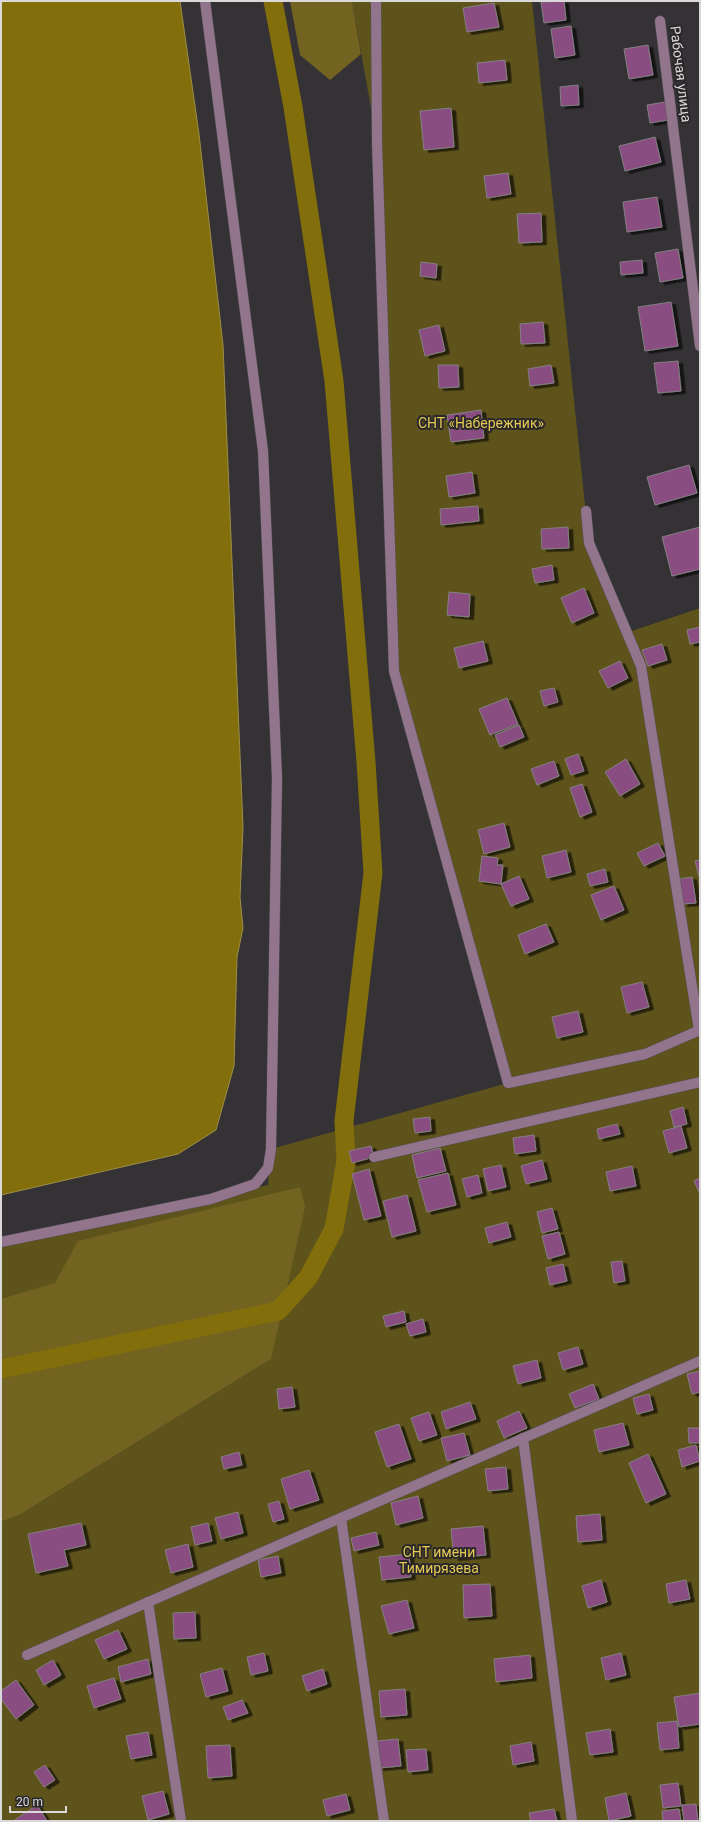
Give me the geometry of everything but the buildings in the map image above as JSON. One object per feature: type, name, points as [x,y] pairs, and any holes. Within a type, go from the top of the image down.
[{"type":"street","points":[[1,1242],[218,1197],[255,1184],[268,1168],[271,1148],[277,778],[263,451],[205,1]]},
{"type":"street","points":[[376,1],[377,142],[394,671],[508,1084],[645,1054],[699,1030],[641,666],[589,543],[586,511]]},
{"type":"street","name":"Рабочая улица","points":[[660,20],[700,346]]},
{"type":"street","points":[[374,1157],[700,1082]]},
{"type":"street","points":[[27,1655],[700,1361]]},
{"type":"street","points":[[523,1438],[572,1821]]},
{"type":"street","points":[[341,1518],[384,1821]]},
{"type":"street","points":[[148,1602],[181,1821]]},
{"type":"green space","points":[[352,1],[532,1],[589,543],[626,633],[700,608],[700,1821],[1,1821],[1,1522],[21,1514],[271,1359],[1,1513],[1,1244],[268,1185],[271,1149],[508,1083],[394,671],[377,142]]},
{"type":"shaded area","points":[[1,1],[180,1],[199,134],[223,345],[243,827],[240,897],[243,928],[237,957],[234,1066],[216,1130],[178,1154],[1,1195]]},
{"type":"shaded area","points":[[290,1],[352,1],[361,54],[330,80],[300,55]]},
{"type":"shaded area","points":[[300,1187],[305,1207],[271,1359],[21,1514],[1,1522],[1,1299],[55,1283],[78,1241]]},
{"type":"waterway","points":[[1,1369],[278,1311],[308,1278],[334,1229],[346,1161],[344,1121],[373,873],[366,762],[334,381],[293,107],[273,1]]},
{"type":"park label","name":"СНТ «Набережник»","points":[[481,423]]},
{"type":"park label","name":"СНТ имени Тимирязева","points":[[439,1560]]}]
